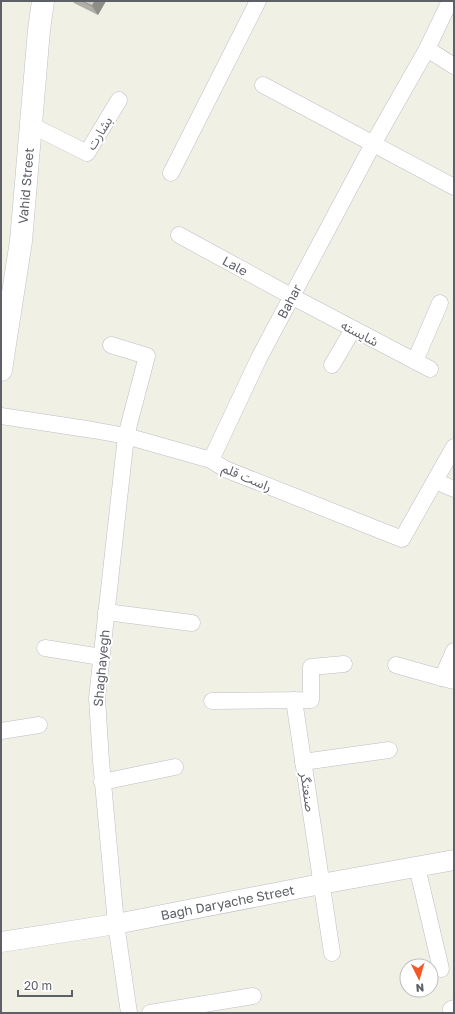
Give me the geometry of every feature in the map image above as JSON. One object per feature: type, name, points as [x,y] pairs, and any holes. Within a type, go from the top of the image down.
[{"type":"main road","name":"Vahid Street","points":[[1,370],[21,241],[39,30],[43,1]]},
{"type":"street","points":[[171,173],[258,1]]},
{"type":"street","name":"Bahar","points":[[211,460],[258,358],[373,144],[427,49],[450,1]]},
{"type":"street","points":[[427,49],[454,66]]},
{"type":"street","points":[[263,85],[454,187]]},
{"type":"street","name":"بشارت","points":[[31,125],[87,153],[119,100]]},
{"type":"street","name":"Lale","points":[[179,235],[291,296]]},
{"type":"street","name":"شایسته","points":[[291,296],[430,369]]},
{"type":"street","points":[[415,361],[440,303]]},
{"type":"street","points":[[332,365],[353,329]]},
{"type":"street","name":"Shaghayegh","points":[[111,345],[147,356],[126,436],[97,698],[102,782],[116,924],[129,1013]]},
{"type":"street","name":"راست قلم","points":[[1,416],[126,436],[211,460],[225,469],[402,539],[435,480]]},
{"type":"street","points":[[454,447],[435,480],[454,490]]},
{"type":"street","points":[[106,612],[192,623]]},
{"type":"street","points":[[45,648],[101,657]]},
{"type":"street","points":[[396,665],[448,679],[454,652]]},
{"type":"street","points":[[212,701],[311,700],[310,667],[344,664]]},
{"type":"street","name":"صنعتگر","points":[[294,700],[332,953]]},
{"type":"street","points":[[1,731],[39,725]]},
{"type":"street","points":[[303,762],[389,750]]},
{"type":"street","points":[[102,782],[175,767]]},
{"type":"street","name":"Bagh Daryache Street","points":[[1,942],[116,924],[454,860]]},
{"type":"street","points":[[417,866],[441,969]]},
{"type":"street","points":[[150,1013],[253,996]]},
{"type":"building","points":[[82,1],[95,1],[92,6]]}]
